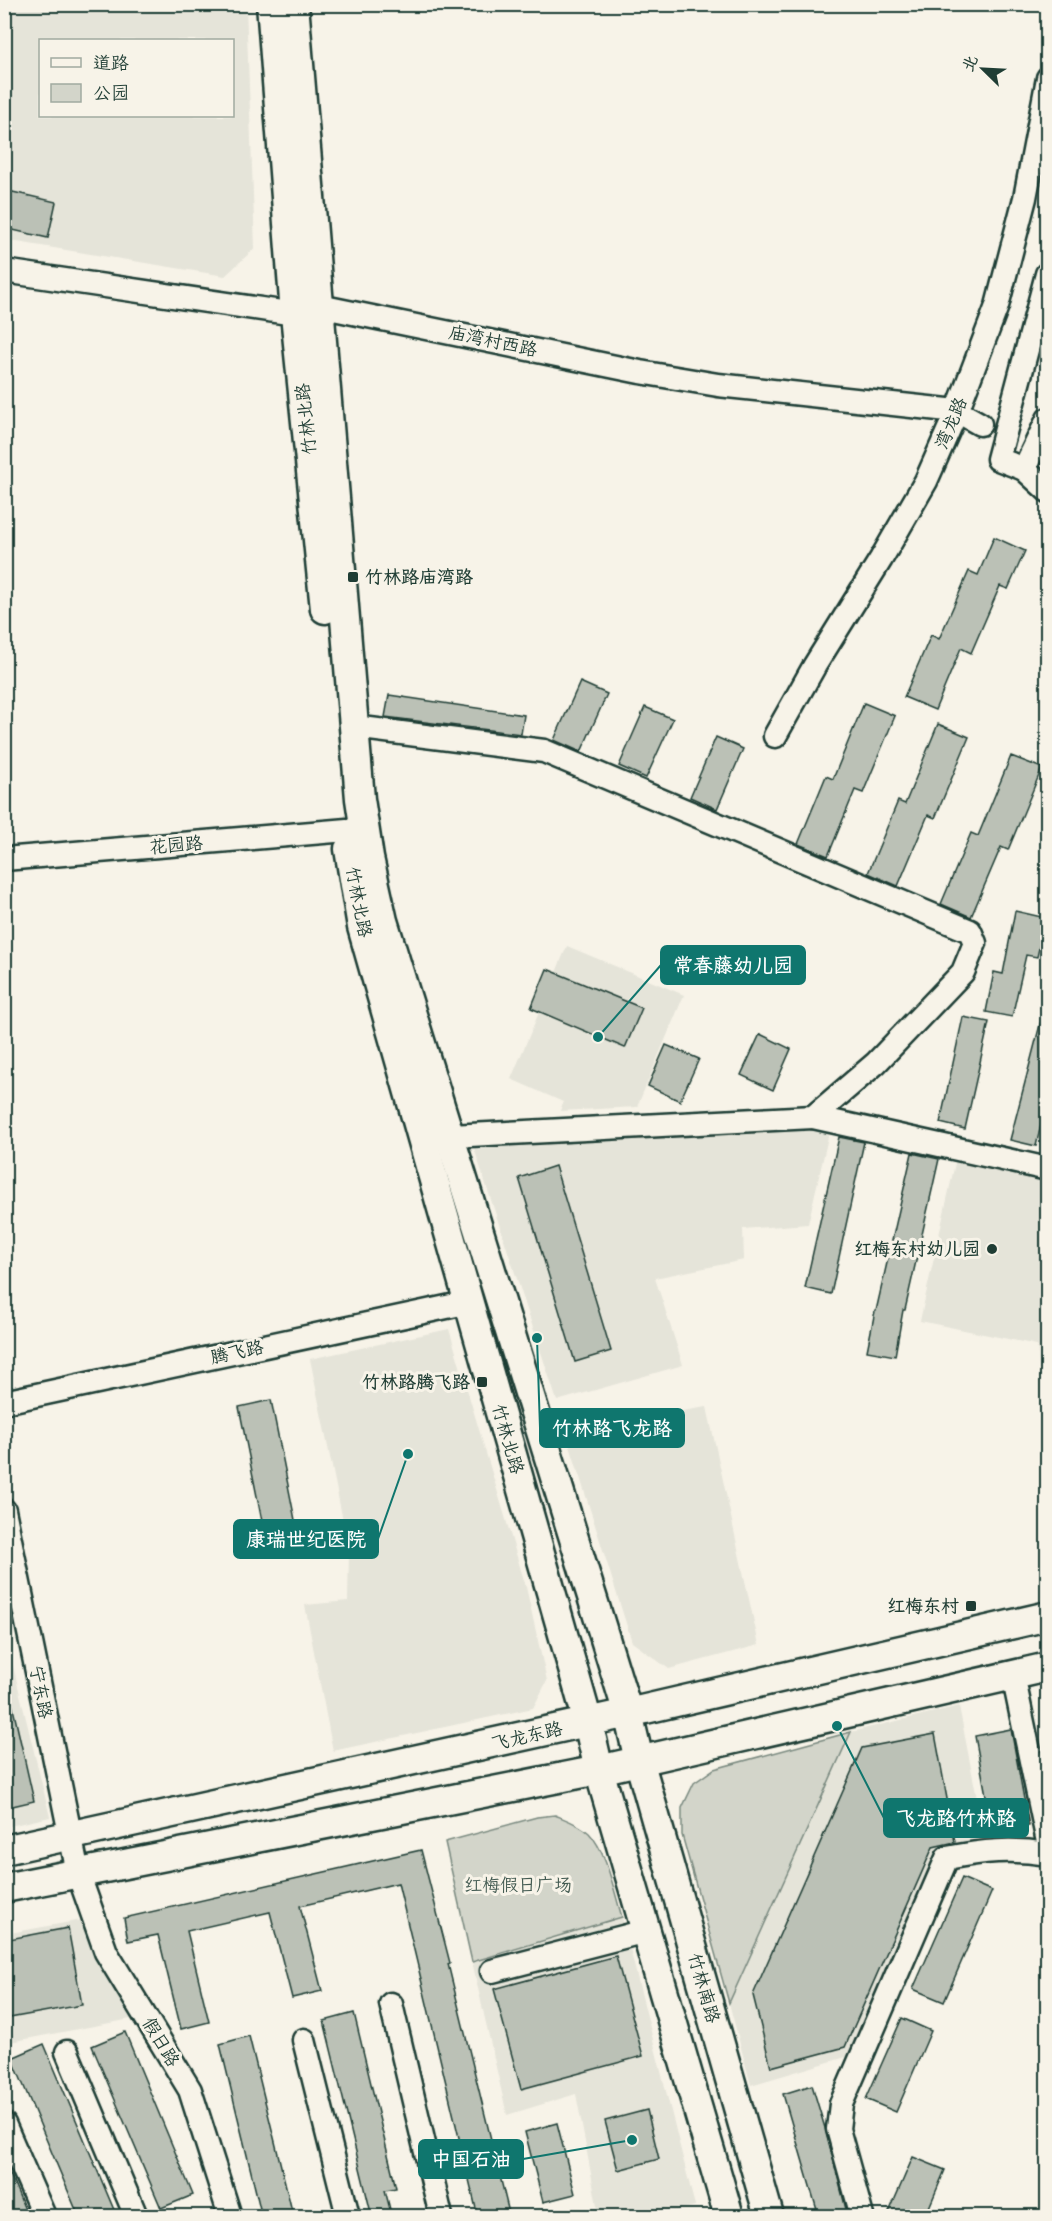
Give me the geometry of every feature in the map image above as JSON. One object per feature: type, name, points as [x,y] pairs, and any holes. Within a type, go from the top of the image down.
[{"type":"main road","name":"竹林北路","points":[[271,4],[369,858],[383,921],[628,1713],[639,1760]]},
{"type":"main road","name":"竹林北路","points":[[294,4],[307,310],[347,831],[362,927],[470,1302],[588,1722],[599,1770]]},
{"type":"main road","name":"飞龙东路","points":[[4,1850],[588,1722],[1047,1616]]},
{"type":"main road","points":[[4,1888],[599,1770],[1047,1667]]},
{"type":"main road","name":"竹林南路","points":[[639,1760],[769,2217]]},
{"type":"main road","points":[[599,1770],[729,2217]]},
{"type":"street","name":"湾龙路","points":[[775,736],[926,481],[957,411],[997,306],[1025,198],[1047,78]]},
{"type":"street","name":"庙湾村西路","points":[[4,271],[307,310],[718,385],[957,411],[980,424]]},
{"type":"street","points":[[1047,274],[998,459],[1024,470],[1047,491]]},
{"type":"street","points":[[1024,470],[1047,418]]},
{"type":"street","points":[[354,727],[544,751],[970,931],[975,942],[963,972],[876,1063],[813,1117]]},
{"type":"street","name":"花园路","points":[[4,859],[347,831]]},
{"type":"street","points":[[451,1136],[813,1117],[1047,1168]]},
{"type":"street","name":"腾飞路","points":[[4,1402],[470,1302]]},
{"type":"street","name":"宁东路","points":[[4,1510],[78,1873]]},
{"type":"street","points":[[1013,1675],[1047,1842]]},
{"type":"street","points":[[862,2217],[838,2129],[841,2104],[947,1858],[987,1850],[1020,1849],[1047,1854]]},
{"type":"street","name":"假日路","points":[[78,1873],[106,1952],[190,2091],[230,2217]]},
{"type":"street","points":[[492,1971],[646,1931]]},
{"type":"street","points":[[391,2004],[441,2217]]},
{"type":"street","points":[[304,2040],[348,2217]]},
{"type":"street","points":[[67,2052],[136,2217]]},
{"type":"street","points":[[4,2124],[44,2217]]},
{"type":"shaded area","points":[[4,5],[246,5],[255,248],[225,276],[5,240]]},
{"type":"shaded area","points":[[567,946],[684,995],[637,1107],[560,1111],[563,1102],[511,1079]]},
{"type":"shaded area","points":[[807,1129],[829,1133],[808,1224],[743,1229],[744,1260],[655,1278],[683,1365],[557,1401],[474,1148]]},
{"type":"shaded area","name":"红梅东村幼儿园","points":[[956,1159],[1047,1178],[1047,1459],[1037,1345],[920,1321]]},
{"type":"shaded area","points":[[449,1329],[526,1587],[547,1681],[533,1708],[333,1751],[305,1605],[348,1601],[349,1550],[310,1359]]},
{"type":"shaded area","points":[[707,1407],[759,1645],[669,1669],[632,1642],[565,1430]]},
{"type":"shaded area","points":[[4,1629],[50,1817],[5,1827],[4,1827]]},
{"type":"shaded area","points":[[959,1706],[987,1850],[947,1858],[863,2052],[751,2085],[729,2003],[851,1732]]},
{"type":"shaded area","points":[[622,1917],[695,2206],[655,2216],[599,2216],[576,2094],[507,2115],[472,1962]]},
{"type":"shaded area","points":[[81,1920],[95,1957],[136,2018],[5,2043],[5,1934]]},
{"type":"green space","points":[[851,1732],[729,2003],[682,1835],[682,1808],[694,1783],[714,1769]]},
{"type":"green space","name":"红梅假日广场","points":[[555,1815],[581,1827],[595,1841],[605,1861],[622,1917],[472,1962],[445,1842],[537,1817]]},
{"type":"building","points":[[4,190],[56,202],[48,238],[4,228]]},
{"type":"building","points":[[994,537],[1025,551],[1008,589],[1000,586],[971,653],[961,648],[935,710],[904,697],[931,635],[939,639],[969,571],[978,575]]},
{"type":"building","points":[[580,682],[607,694],[581,752],[554,740]]},
{"type":"building","points":[[389,695],[524,715],[521,734],[385,717]]},
{"type":"building","points":[[864,703],[895,716],[863,793],[855,790],[828,856],[798,844],[826,776],[833,779]]},
{"type":"building","points":[[645,707],[673,719],[646,778],[619,766]]},
{"type":"building","points":[[938,724],[969,737],[935,818],[928,815],[898,886],[868,873],[898,801],[905,804]]},
{"type":"building","points":[[716,737],[743,749],[717,809],[690,797]]},
{"type":"building","points":[[1011,756],[1042,768],[1008,850],[1001,847],[971,917],[941,904],[971,833],[978,836]]},
{"type":"building","points":[[1015,911],[1046,918],[1037,957],[1026,955],[1012,1017],[986,1012],[994,972],[1003,974]]},
{"type":"building","points":[[547,969],[642,1008],[625,1048],[531,1008]]},
{"type":"building","points":[[1043,1013],[1047,1013],[1047,1100],[1036,1146],[1010,1140]]},
{"type":"building","points":[[963,1017],[989,1022],[965,1129],[940,1123]]},
{"type":"building","points":[[760,1034],[791,1049],[773,1090],[741,1075]]},
{"type":"building","points":[[666,1045],[699,1059],[680,1101],[648,1086]]},
{"type":"building","points":[[839,1137],[864,1142],[831,1294],[805,1288]]},
{"type":"building","points":[[912,1153],[939,1159],[905,1310],[903,1310],[895,1356],[867,1351]]},
{"type":"building","points":[[555,1166],[611,1351],[575,1362],[519,1178]]},
{"type":"building","points":[[271,1400],[300,1545],[268,1551],[239,1407]]},
{"type":"building","points":[[4,1695],[10,1695],[34,1801],[4,1808]]},
{"type":"building","points":[[1011,1729],[1029,1826],[993,1833],[975,1736]]},
{"type":"building","points":[[935,1734],[955,1842],[933,1847],[845,2047],[771,2067],[753,1995],[862,1748]]},
{"type":"building","points":[[421,1850],[510,2217],[478,2217],[398,1883],[300,1906],[322,1991],[292,1998],[270,1912],[187,1931],[209,2022],[181,2029],[158,1935],[128,1941],[124,1918]]},
{"type":"building","points":[[962,1878],[992,1891],[944,2002],[913,1989]]},
{"type":"building","points":[[68,1928],[82,2005],[4,2019],[4,1940]]},
{"type":"building","points":[[616,1956],[643,2056],[521,2089],[494,1989]]},
{"type":"building","points":[[354,2013],[396,2188],[385,2190],[392,2217],[372,2217],[324,2021]]},
{"type":"building","points":[[902,2018],[931,2031],[896,2112],[866,2099]]},
{"type":"building","points":[[125,2032],[193,2195],[161,2208],[92,2046]]},
{"type":"building","points":[[249,2036],[292,2211],[269,2217],[262,2217],[220,2044]]},
{"type":"building","points":[[44,2044],[117,2217],[79,2217],[12,2058]]},
{"type":"building","points":[[812,2085],[848,2217],[819,2217],[783,2094]]},
{"type":"building","points":[[647,2110],[659,2159],[618,2170],[605,2121]]},
{"type":"building","points":[[557,2123],[575,2194],[543,2202],[525,2132]]},
{"type":"building","points":[[913,2157],[945,2170],[925,2217],[887,2217]]},
{"type":"building","points":[[5,2162],[28,2217],[4,2217]]},
{"type":"place","name":"竹林路庙湾路","points":[[353,577]]},
{"type":"place","name":"常春藤幼儿园","points":[[598,1037]]},
{"type":"place","name":"红梅东村幼儿园","points":[[992,1249]]},
{"type":"place","name":"竹林路飞龙路","points":[[537,1338]]},
{"type":"place","name":"竹林路腾飞路","points":[[482,1382]]},
{"type":"place","name":"康瑞世纪医院","points":[[408,1454]]},
{"type":"place","name":"红梅东村","points":[[971,1606]]},
{"type":"place","name":"飞龙路竹林路","points":[[837,1726]]},
{"type":"place","name":"中国石油","points":[[632,2140]]}]
